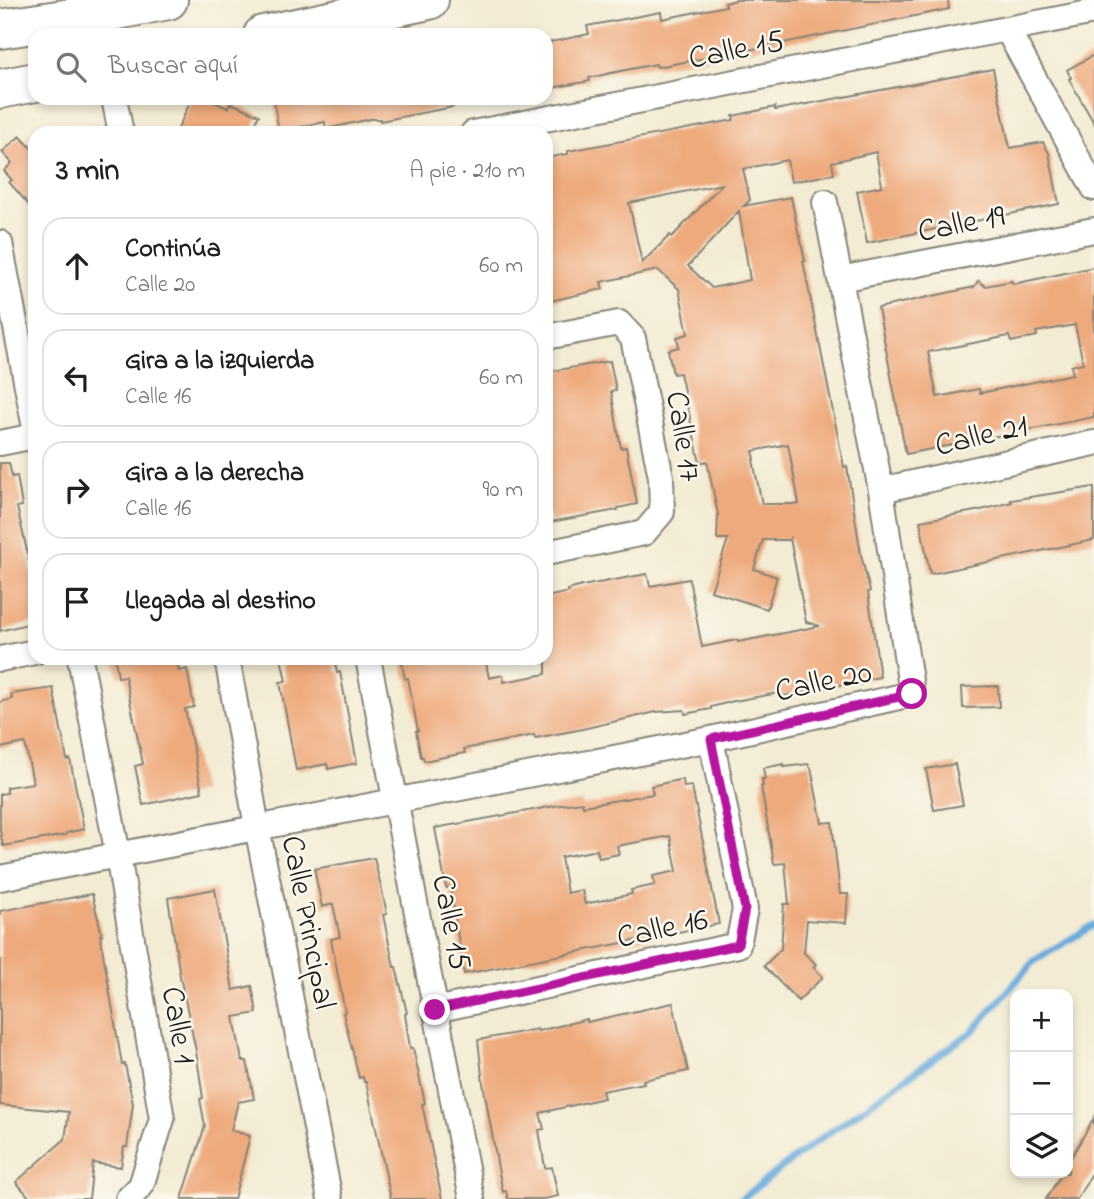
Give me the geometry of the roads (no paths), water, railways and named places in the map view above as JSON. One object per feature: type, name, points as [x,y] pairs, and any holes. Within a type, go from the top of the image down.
[{"type":"highway","points":[[0,29],[99,25],[168,0]]},
{"type":"highway","points":[[296,28],[429,0]]},
{"type":"highway","points":[[0,89],[28,83]]},
{"type":"street","name":"Calle 15","points":[[509,126],[1094,12]]},
{"type":"street","points":[[1007,29],[1094,188]]},
{"type":"street","points":[[115,105],[120,126]]},
{"type":"street","name":"Calle 20","points":[[257,827],[711,739],[912,694],[881,490],[825,202]]},
{"type":"street","name":"Calle 19","points":[[840,279],[1094,230]]},
{"type":"street","points":[[0,243],[28,391]]},
{"type":"street","name":"Calle 17","points":[[553,336],[619,323],[634,338],[661,477],[662,512],[644,533],[553,552]]},
{"type":"street","points":[[0,443],[28,437]]},
{"type":"street","name":"Calle 21","points":[[881,490],[1094,443]]},
{"type":"street","points":[[0,659],[28,653]]},
{"type":"street","name":"Calle 1","points":[[81,665],[118,855],[162,1119],[141,1186],[128,1199]]},
{"type":"street","name":"Calle Principal","points":[[228,665],[330,1199]]},
{"type":"street","name":"Calle 15","points":[[369,665],[472,1199]]},
{"type":"street","name":"Calle 16","points":[[435,1010],[738,945],[745,909],[711,739]]},
{"type":"street","points":[[0,878],[257,827]]},
{"type":"waterway","points":[[741,1199],[813,1144],[973,1031],[1034,961],[1094,925]]}]
